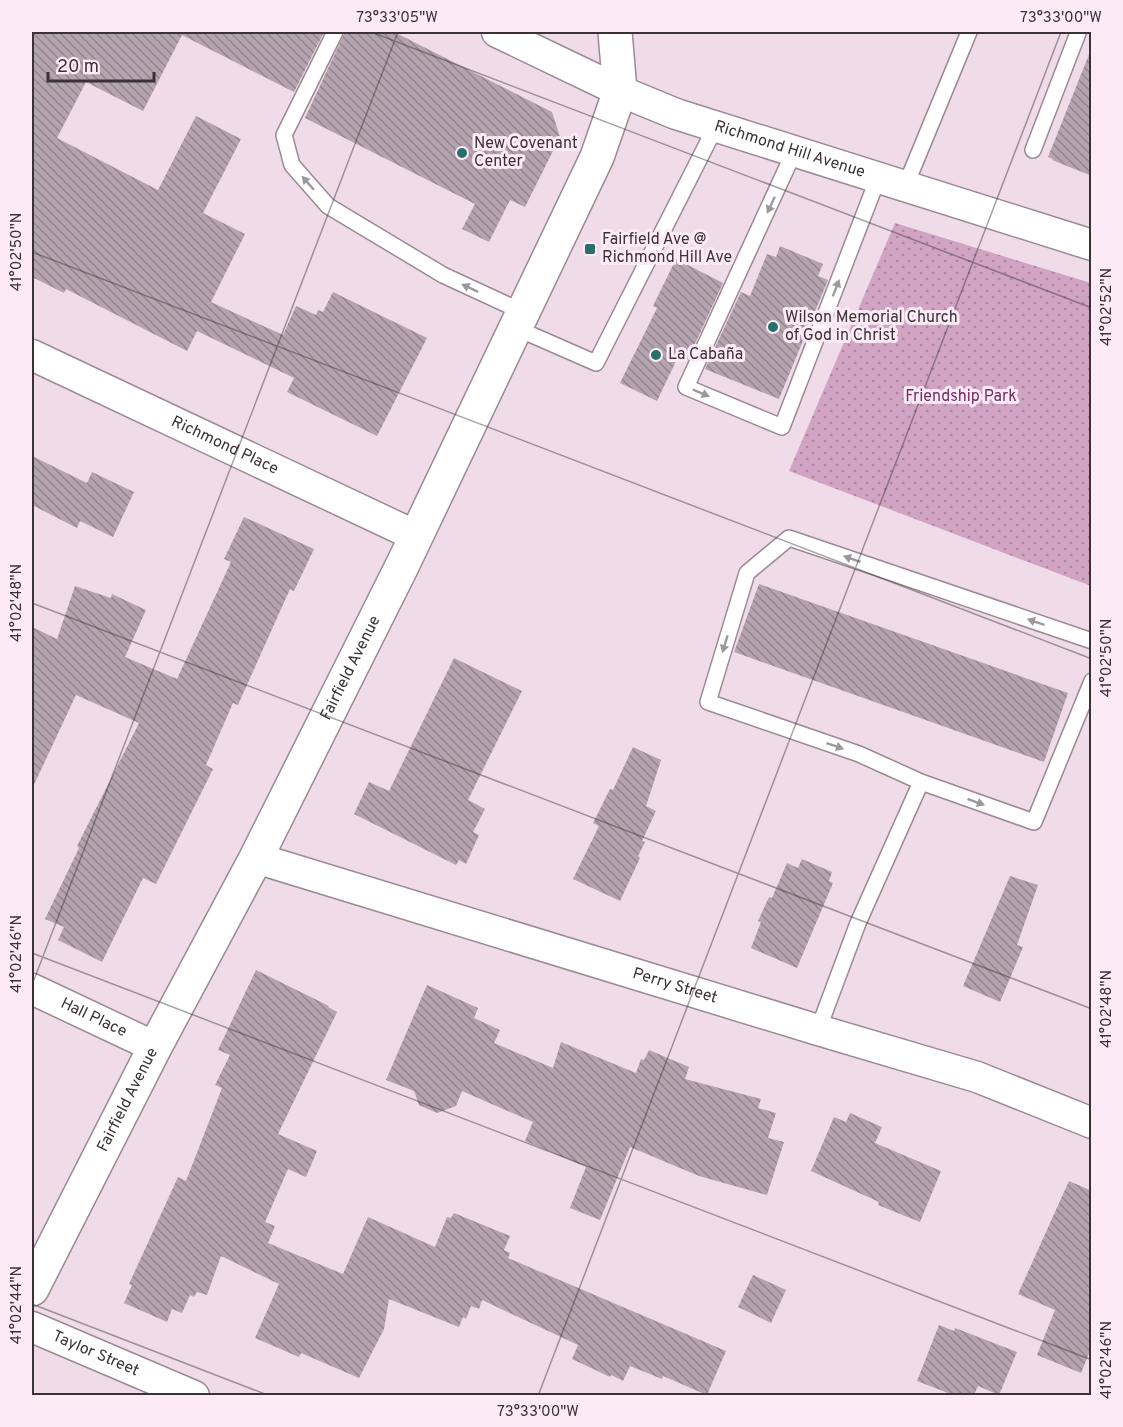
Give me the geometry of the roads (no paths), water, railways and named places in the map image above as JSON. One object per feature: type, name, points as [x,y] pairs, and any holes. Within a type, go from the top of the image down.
[{"type":"main road","name":"Fairfield Avenue","points":[[32,1289],[155,1047],[256,858],[416,536],[597,157],[620,92],[615,32]]},
{"type":"street","name":"Richmond Hill Avenue","points":[[497,32],[620,92],[716,128],[1092,245]]},
{"type":"street","name":"Richmond Place","points":[[32,356],[416,536]]},
{"type":"street","name":"Perry Street","points":[[256,858],[977,1077],[1092,1123]]},
{"type":"street","name":"Hall Place","points":[[32,988],[155,1047]]},
{"type":"street","name":"Taylor Street","points":[[32,1327],[194,1395]]},
{"type":"lane","points":[[335,32],[284,135],[292,165],[328,206],[596,363],[716,128]]},
{"type":"lane","points":[[794,152],[687,387],[782,427],[892,182],[969,32]]},
{"type":"lane","points":[[1033,150],[1077,32]]},
{"type":"lane","points":[[1092,641],[789,538],[747,573],[708,702],[859,754],[921,782],[1034,822],[1092,681]]},
{"type":"lane","points":[[818,1030],[858,923],[921,782]]},
{"type":"place","name":"New Covenant Center","points":[[462,153]]},
{"type":"place","name":"Fairfield Ave @ Richmond Hill Ave","points":[[590,249]]},
{"type":"place","name":"Wilson Memorial Church of God in Christ","points":[[773,327]]},
{"type":"place","name":"La Cabaña","points":[[656,355]]},
{"type":"park label","name":"Friendship Park","points":[[961,397]]}]
